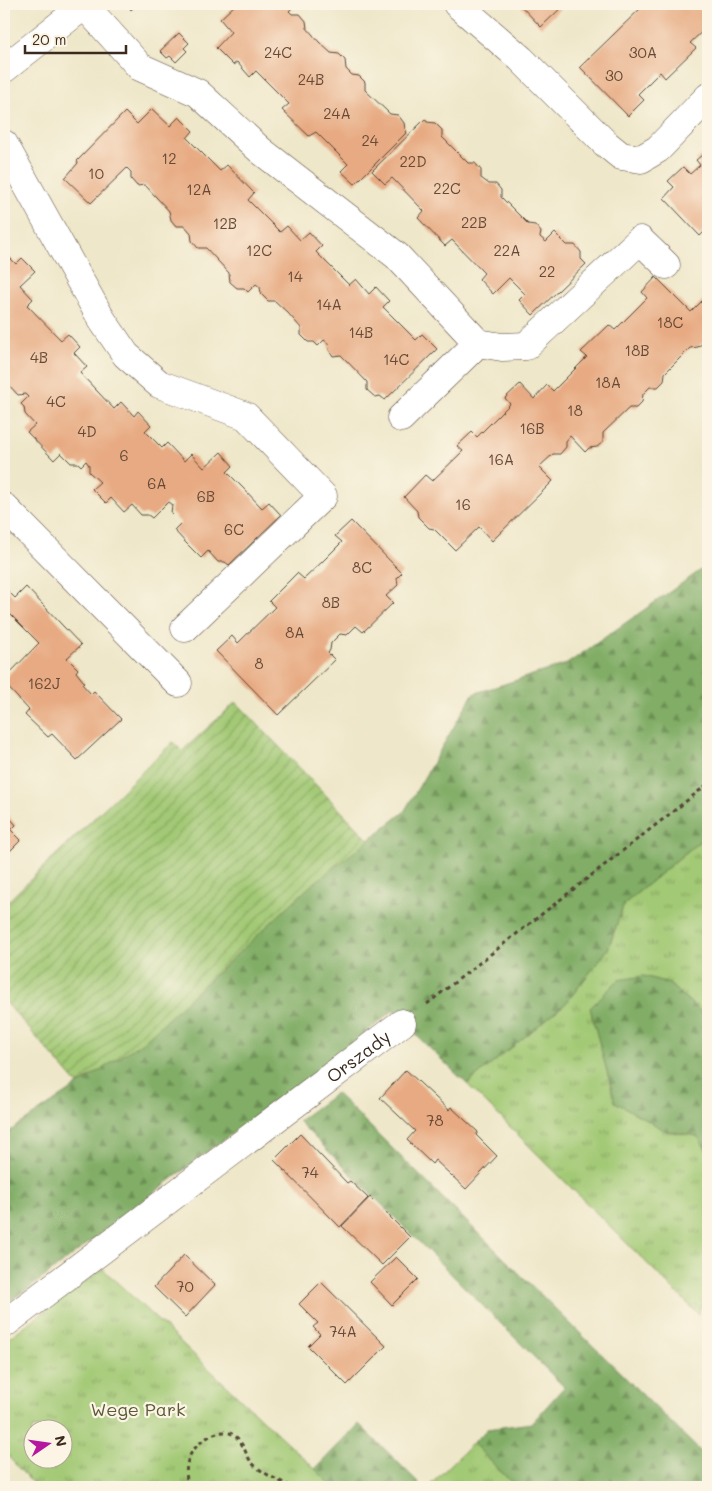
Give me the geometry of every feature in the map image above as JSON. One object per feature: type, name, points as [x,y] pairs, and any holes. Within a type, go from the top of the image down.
[{"type":"street","points":[[458,4],[521,59],[605,143],[621,156],[641,159],[658,149],[708,97]]},
{"type":"street","points":[[4,69],[85,5],[140,67],[198,93],[260,150],[397,256],[478,343],[502,347],[526,346],[640,240],[666,265]]},
{"type":"street","points":[[4,144],[102,320],[126,355],[159,384],[246,416],[323,496],[185,628]]},
{"type":"street","points":[[400,418],[478,343]]},
{"type":"street","points":[[4,507],[178,683]]},
{"type":"street","name":"Orszady","points":[[4,1324],[402,1023]]},
{"type":"path","points":[[130,9],[136,4]]},
{"type":"path","name":"Orszady","points":[[402,1023],[708,784]]},
{"type":"path","points":[[188,1487],[185,1472],[187,1460],[192,1450],[204,1438],[217,1432],[227,1432],[240,1440],[251,1462],[262,1471],[292,1487]]},
{"type":"green space","points":[[708,565],[708,834],[624,904],[608,949],[566,1003],[467,1084],[414,1033],[394,1010],[322,1068],[207,1152],[35,1284],[4,1305],[4,1135],[144,1041],[309,887],[404,812],[473,694],[567,664]]},
{"type":"green space","points":[[236,702],[369,840],[309,887],[144,1041],[78,1085],[4,1000],[4,905],[173,742],[182,751]]},
{"type":"green space","points":[[708,834],[708,1018],[668,983],[666,1131],[698,1136],[708,1152],[708,1293],[698,1314],[467,1084],[566,1003],[608,949],[624,904]]},
{"type":"green space","points":[[644,976],[668,983],[708,1018],[708,1152],[697,1136],[666,1131],[615,1102],[590,1008],[618,980]]},
{"type":"green space","points":[[336,1093],[708,1459],[708,1487],[516,1487],[473,1443],[487,1429],[532,1423],[564,1387],[298,1121]]},
{"type":"green space","name":"Wege Park","points":[[103,1269],[333,1487],[36,1487],[4,1452],[4,1341]]},
{"type":"green space","points":[[359,1424],[423,1487],[333,1487],[315,1469]]},
{"type":"green space","points":[[473,1443],[516,1487],[428,1487]]},
{"type":"building","points":[[236,4],[296,4],[289,11],[292,14],[300,14],[306,21],[307,28],[319,42],[331,53],[339,54],[345,60],[346,69],[352,75],[359,76],[365,82],[365,90],[390,114],[398,115],[404,123],[407,132],[355,184],[341,171],[348,164],[316,132],[309,136],[282,110],[289,104],[256,71],[250,77],[237,62],[233,65],[216,48],[231,32],[220,19]]},
{"type":"building","points":[[519,4],[565,4],[541,27]]},
{"type":"building","points":[[645,4],[708,4],[708,26],[690,43],[696,48],[665,78],[660,72],[638,94],[644,100],[628,116],[580,67]]},
{"type":"building","points":[[179,33],[189,43],[184,48],[187,51],[176,62],[170,56],[167,58],[160,51]]},
{"type":"building","points":[[152,109],[170,126],[179,117],[193,131],[187,138],[220,171],[227,165],[254,193],[248,200],[280,232],[287,226],[300,240],[309,232],[322,246],[316,252],[349,285],[356,279],[369,294],[376,287],[389,301],[383,307],[416,340],[422,334],[437,349],[385,400],[380,396],[375,397],[367,390],[367,382],[341,355],[333,356],[329,350],[328,343],[324,340],[318,346],[314,342],[308,342],[301,335],[301,328],[288,313],[275,301],[268,301],[261,294],[260,287],[256,284],[248,292],[244,288],[237,288],[230,282],[229,273],[206,248],[198,248],[192,241],[191,233],[185,226],[176,226],[171,220],[169,211],[145,185],[137,186],[131,179],[131,172],[127,168],[91,203],[65,178],[78,163],[77,161],[125,112],[137,124]]},
{"type":"building","points":[[425,119],[427,122],[435,123],[442,130],[442,137],[468,163],[475,163],[481,170],[481,178],[489,184],[496,184],[501,190],[501,197],[528,224],[535,225],[541,232],[540,237],[546,242],[555,233],[567,245],[575,245],[581,252],[581,259],[586,264],[533,315],[519,300],[525,294],[509,278],[493,294],[479,279],[484,273],[452,240],[445,246],[418,218],[424,211],[392,178],[385,184],[372,171]]},
{"type":"building","points":[[702,155],[708,161],[708,228],[700,236],[664,198],[674,187],[668,181],[683,167],[690,174],[700,165],[696,160]]},
{"type":"building","points":[[4,252],[16,264],[22,258],[35,271],[20,285],[33,299],[27,305],[61,340],[68,334],[80,347],[74,353],[87,367],[80,373],[114,409],[121,402],[134,416],[138,411],[151,425],[145,431],[162,448],[167,443],[184,461],[191,454],[204,468],[221,452],[233,466],[227,472],[262,508],[269,502],[281,515],[229,565],[225,562],[218,562],[208,551],[201,558],[187,544],[174,530],[181,523],[171,513],[172,505],[168,502],[152,518],[148,515],[141,515],[132,505],[124,512],[111,498],[106,503],[92,489],[100,482],[89,472],[89,465],[86,461],[81,466],[78,463],[71,463],[61,453],[54,460],[27,432],[35,425],[25,414],[24,407],[21,404],[28,397],[25,394],[18,395],[8,384],[4,388]]},
{"type":"building","points":[[656,277],[691,312],[705,298],[708,302],[708,331],[704,334],[704,342],[698,347],[690,348],[665,373],[664,381],[658,387],[650,387],[643,394],[642,402],[636,408],[629,408],[603,433],[603,442],[597,447],[589,448],[585,452],[570,436],[566,441],[566,447],[560,454],[553,454],[539,467],[553,481],[492,541],[479,527],[455,550],[434,529],[429,528],[418,517],[417,511],[404,497],[425,475],[432,481],[463,451],[457,446],[472,432],[477,437],[510,404],[505,398],[520,384],[534,399],[547,385],[553,391],[587,357],[581,352],[609,325],[615,330],[647,298],[642,292]]},
{"type":"building","points":[[351,521],[402,573],[397,578],[398,585],[386,596],[393,603],[363,632],[356,626],[347,635],[340,634],[331,643],[328,653],[335,660],[278,715],[216,651],[232,636],[238,643],[275,607],[269,601],[297,573],[304,579],[342,542],[335,536]]},
{"type":"building","points":[[4,587],[15,598],[26,587],[81,645],[67,658],[78,669],[76,672],[84,682],[82,684],[91,694],[94,691],[121,719],[77,760],[52,734],[48,737],[25,715],[29,710],[4,683],[4,679],[39,643],[6,610],[4,612]]},
{"type":"building","points":[[4,811],[16,825],[11,830],[21,840],[4,857]]},
{"type":"building","points":[[406,1070],[449,1110],[451,1107],[478,1132],[476,1135],[497,1156],[466,1189],[435,1160],[432,1164],[407,1140],[415,1131],[380,1098]]},
{"type":"building","points":[[300,1134],[347,1183],[350,1181],[368,1198],[340,1227],[274,1160]]},
{"type":"building","points":[[370,1197],[410,1237],[382,1265],[342,1226]]},
{"type":"building","points":[[184,1255],[215,1285],[185,1317],[154,1287]]},
{"type":"building","points":[[396,1257],[418,1279],[392,1305],[370,1282]]},
{"type":"building","points":[[321,1282],[386,1346],[347,1385],[308,1346],[320,1334],[313,1327],[318,1323],[299,1304]]}]
